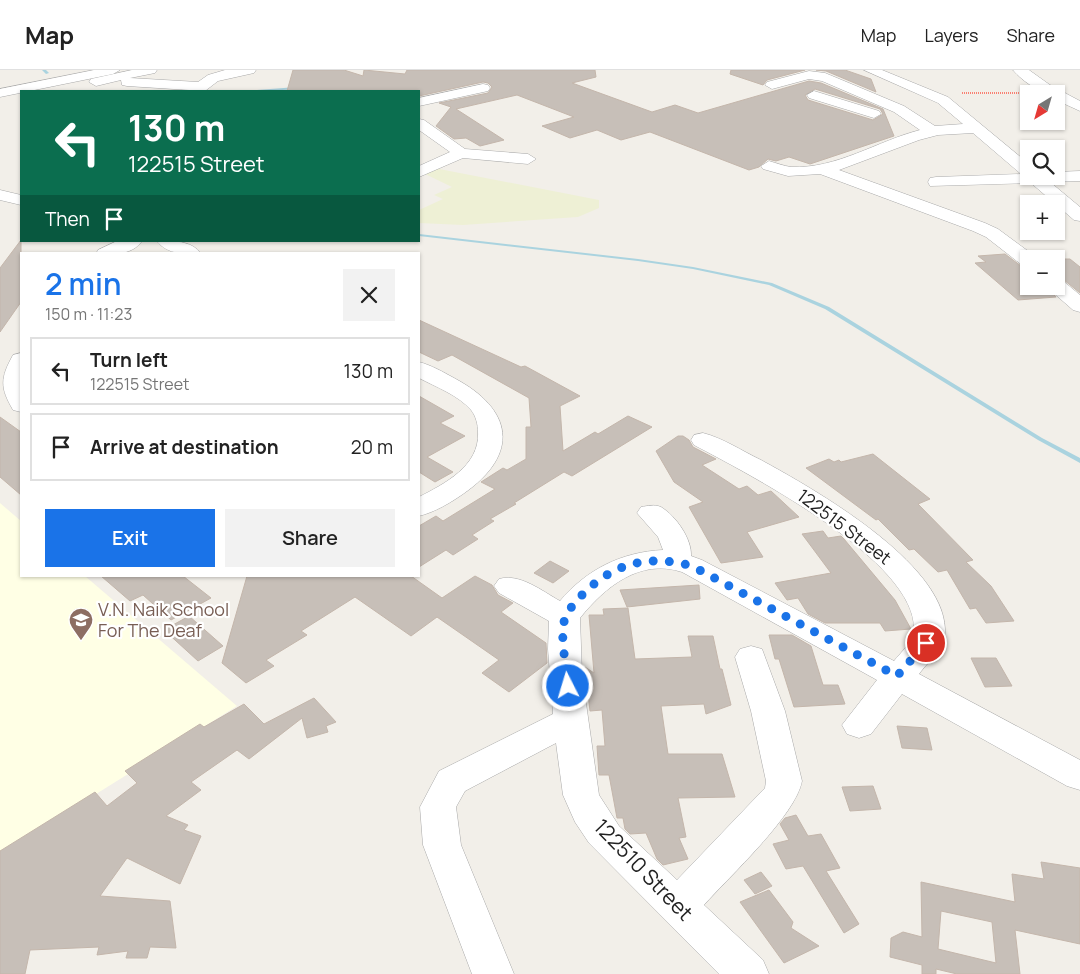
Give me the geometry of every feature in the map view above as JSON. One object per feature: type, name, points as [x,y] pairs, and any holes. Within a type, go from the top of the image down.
[{"type":"street","points":[[0,93],[113,70]]},
{"type":"street","points":[[60,90],[150,70]]},
{"type":"street","points":[[41,90],[128,76],[154,85],[199,88],[217,77],[249,70]]},
{"type":"street","points":[[871,70],[933,95],[953,106],[1020,164]]},
{"type":"street","points":[[1020,70],[1042,85]]},
{"type":"street","points":[[896,80],[916,72]]},
{"type":"street","points":[[772,85],[809,75],[825,77],[899,109],[932,132]]},
{"type":"street","points":[[420,102],[483,88]]},
{"type":"street","points":[[0,100],[20,94]]},
{"type":"street","points":[[814,95],[932,132]]},
{"type":"street","points":[[0,100],[20,99]]},
{"type":"street","points":[[1065,99],[1080,107]]},
{"type":"street","points":[[420,124],[461,153]]},
{"type":"street","points":[[768,166],[787,173],[821,170],[932,132],[979,128]]},
{"type":"street","points":[[420,172],[461,153],[528,159]]},
{"type":"street","points":[[821,170],[979,227],[992,233],[1020,254]]},
{"type":"street","points":[[1065,176],[1080,176]]},
{"type":"street","points":[[936,182],[1020,177]]},
{"type":"street","points":[[1044,185],[1080,216]]},
{"type":"street","points":[[109,252],[131,242]]},
{"type":"street","points":[[168,242],[188,252]]},
{"type":"street","points":[[1065,293],[1080,306]]},
{"type":"street","points":[[20,362],[10,381],[12,392],[20,404]]},
{"type":"street","points":[[420,507],[468,478],[488,452],[492,438],[491,420],[471,397],[421,373]]},
{"type":"street","name":"122515 Street","points":[[703,440],[794,490],[877,548],[905,574],[927,612],[930,629],[926,643],[897,676],[859,725]]},
{"type":"street","points":[[651,513],[674,537],[678,552],[676,561]]},
{"type":"street","points":[[509,586],[565,617],[592,585],[614,571],[630,564],[664,559],[692,566],[1080,776]]},
{"type":"street","name":"122510 Street","points":[[565,617],[564,636],[578,779],[582,795],[592,818],[606,837],[748,974]]},
{"type":"street","points":[[677,907],[773,805],[782,792],[784,780],[768,711],[751,657]]},
{"type":"street","points":[[493,974],[442,845],[438,807],[452,781],[571,720]]},
{"type":"path","points":[[933,95],[1020,92]]},
{"type":"shaded area","points":[[434,168],[599,200],[599,208],[578,217],[463,225],[420,223],[420,210],[443,199],[434,195],[452,187],[423,173]]},
{"type":"shaded area","name":"V.N. Naik School For The Deaf","points":[[0,503],[20,520],[20,577],[86,577],[237,706],[0,854]]},
{"type":"building","points":[[293,70],[344,70],[363,76],[364,70],[405,74],[407,70],[595,70],[596,77],[572,83],[652,112],[675,105],[698,113],[809,81],[821,83],[883,109],[894,136],[810,164],[789,157],[776,161],[768,159],[759,167],[749,170],[650,132],[621,140],[597,130],[570,138],[542,126],[574,117],[517,95],[456,109],[504,140],[480,146],[466,138],[454,139],[436,126],[451,107],[439,103],[488,93],[492,87],[488,83],[483,82],[420,96],[420,90],[287,90]],"holes":[[[815,89],[880,109],[883,114],[873,120],[808,100],[805,95]]]},
{"type":"building","points":[[731,70],[805,70],[767,80],[763,85],[730,74]]},
{"type":"building","points":[[816,70],[845,70],[871,79],[876,92],[826,71]]},
{"type":"building","points":[[21,242],[20,303],[0,332],[0,268]]},
{"type":"building","points":[[1005,254],[1020,265],[1020,295],[1054,295],[1056,297],[1018,300],[975,263],[986,262],[978,256]]},
{"type":"building","points":[[1065,259],[1070,259],[1080,267],[1080,293],[1065,281]]},
{"type":"building","points":[[420,320],[521,367],[525,366],[580,396],[560,406],[563,451],[595,432],[598,434],[628,416],[652,427],[572,476],[564,472],[514,503],[516,504],[490,519],[494,521],[472,535],[478,539],[453,555],[446,550],[420,566],[420,525],[436,516],[443,521],[495,489],[481,482],[503,468],[507,470],[526,459],[526,427],[531,427],[529,398],[452,355],[438,361],[420,352]]},
{"type":"building","points":[[420,397],[454,416],[440,423],[465,436],[427,457],[453,472],[435,482],[420,473]]},
{"type":"building","points":[[0,417],[20,431],[20,494],[0,477]]},
{"type":"building","points":[[678,436],[683,436],[689,440],[693,447],[716,459],[702,465],[739,489],[747,486],[758,495],[771,491],[799,517],[747,532],[763,557],[721,563],[689,507],[703,502],[674,482],[656,451]]},
{"type":"building","points":[[873,454],[930,499],[918,504],[973,560],[966,562],[991,586],[1014,621],[986,623],[976,608],[970,609],[947,570],[938,572],[914,549],[909,550],[878,519],[876,520],[806,468],[829,459],[834,462],[839,460],[841,462]]},
{"type":"building","points":[[823,531],[828,538],[841,536],[844,539],[895,600],[911,629],[885,631],[880,623],[825,623],[808,614],[798,598],[787,600],[775,583],[831,573],[802,534]]},
{"type":"building","points":[[550,561],[569,571],[553,583],[534,573]]},
{"type":"building","points":[[475,576],[492,585],[498,595],[513,603],[501,612],[546,643],[547,663],[509,692],[482,673],[499,660],[437,617],[411,636],[355,597],[301,631],[307,635],[266,660],[274,666],[246,683],[222,663],[247,577],[412,577],[442,598]]},
{"type":"building","points":[[102,577],[184,577],[211,598],[171,620],[143,595],[130,601]]},
{"type":"building","points":[[699,585],[700,599],[627,607],[620,590]]},
{"type":"building","points":[[628,608],[635,659],[692,657],[688,636],[713,636],[720,669],[722,669],[731,705],[706,714],[704,704],[661,706],[668,754],[722,754],[735,797],[678,798],[686,837],[679,838],[688,859],[663,865],[657,859],[646,833],[630,834],[625,829],[623,818],[617,818],[609,775],[599,775],[597,746],[605,746],[602,710],[590,711],[585,667],[594,673],[589,615],[604,615],[603,609]]},
{"type":"building","points":[[189,616],[223,646],[198,661],[164,630]]},
{"type":"building","points":[[769,635],[792,635],[811,646],[823,685],[838,685],[845,704],[794,707],[779,659],[775,659]]},
{"type":"building","points":[[971,658],[996,658],[1012,686],[985,687]]},
{"type":"building","points":[[314,698],[336,722],[326,726],[328,732],[307,738],[302,718],[249,759],[237,750],[191,782],[201,790],[166,816],[188,825],[184,830],[201,836],[180,884],[127,858],[100,896],[170,901],[176,948],[150,947],[147,958],[126,958],[128,951],[97,955],[99,947],[30,950],[25,974],[0,974],[0,851],[95,792],[107,806],[137,783],[125,771],[200,724],[204,727],[244,704],[264,724]]},
{"type":"building","points":[[897,726],[927,728],[932,750],[902,748]]},
{"type":"building","points":[[873,786],[881,809],[850,811],[842,787]]},
{"type":"building","points":[[796,815],[808,836],[821,834],[840,868],[826,871],[859,924],[844,933],[803,866],[786,869],[773,844],[789,840],[780,824],[785,818]]},
{"type":"building","points":[[1041,862],[1080,868],[1080,944],[1015,930],[1020,974],[957,974],[936,969],[936,974],[922,974],[922,965],[890,957],[891,938],[903,932],[922,937],[921,882],[1015,902],[1012,874],[1044,879]],"holes":[[[941,911],[992,922],[996,963],[938,949]]]},
{"type":"building","points":[[761,872],[772,886],[755,894],[744,880]]},
{"type":"building","points":[[769,890],[793,922],[791,928],[819,946],[784,963],[740,902]]},
{"type":"waterway","points":[[44,70],[47,73]]},
{"type":"waterway","points":[[270,90],[297,88]]},
{"type":"waterway","points":[[420,235],[638,260],[693,268],[770,284],[827,308],[1040,439],[1080,461]]},
{"type":"place","name":"V.N. Naik School For The Deaf","points":[[81,641]]},
{"type":"route","points":[[568,686],[564,636],[565,617],[592,585],[614,571],[630,564],[647,560],[664,559],[692,566],[897,676],[926,643]]}]
